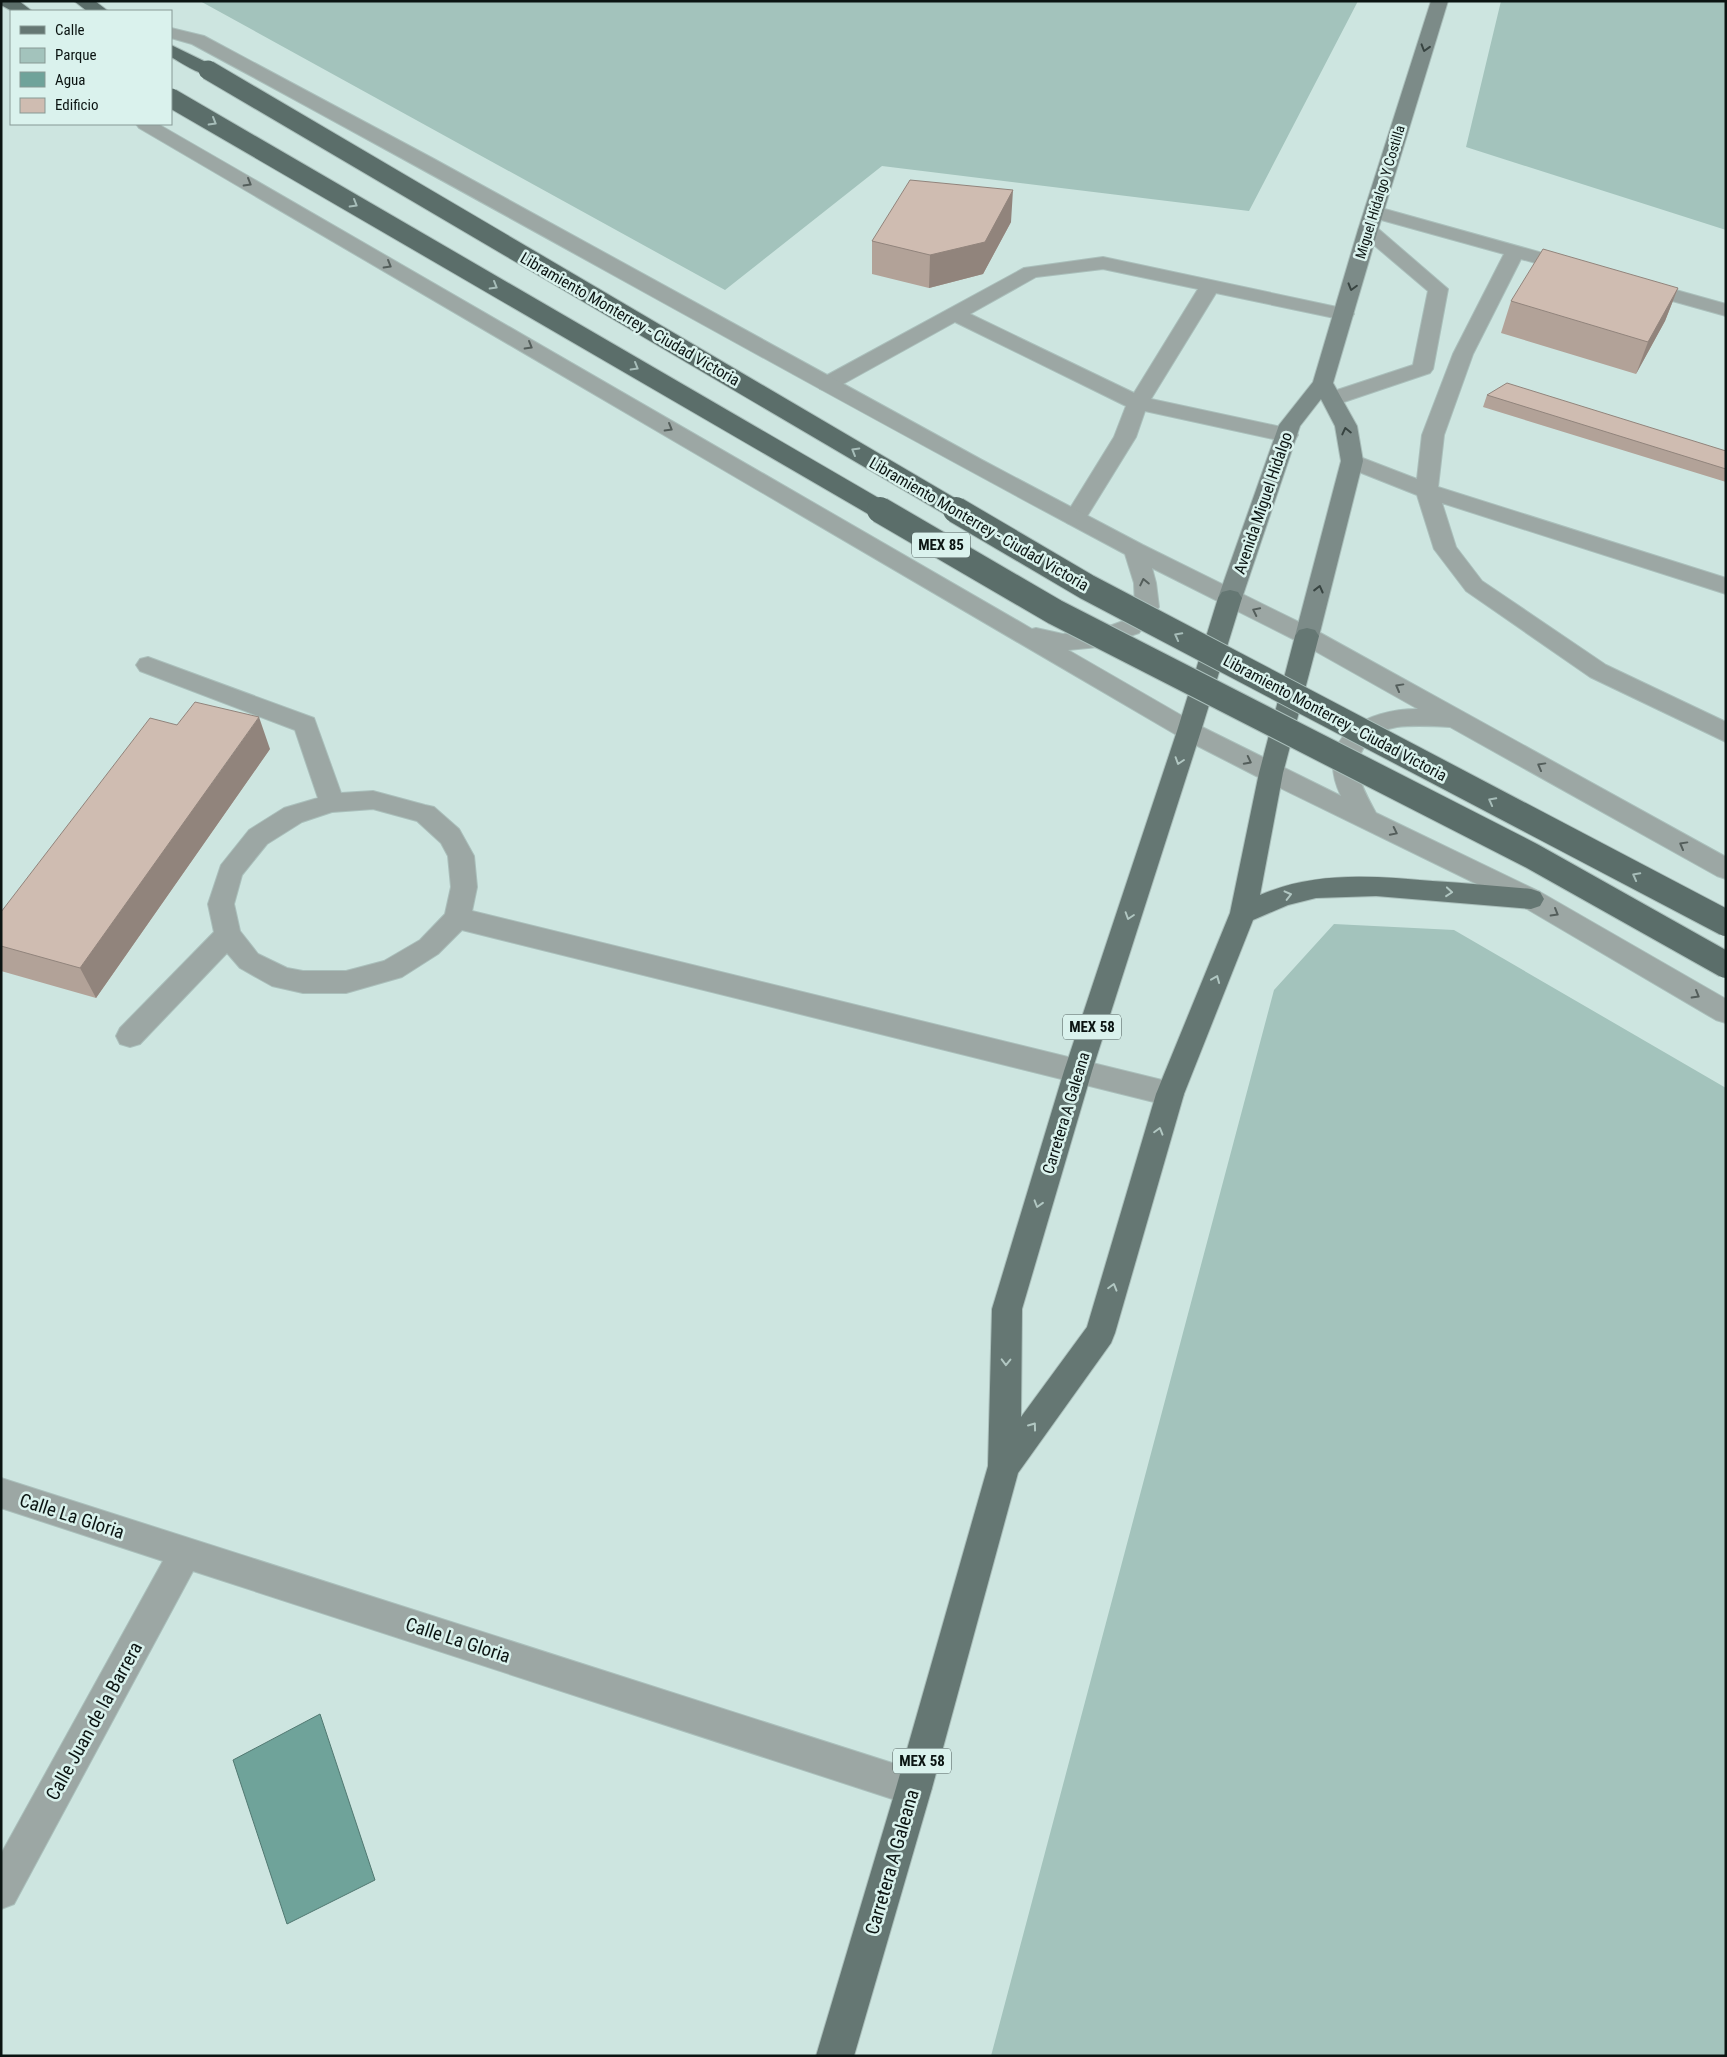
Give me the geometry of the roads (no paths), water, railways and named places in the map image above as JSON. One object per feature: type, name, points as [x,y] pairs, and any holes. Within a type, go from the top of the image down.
[{"type":"highway","points":[[6,1],[21,10]]},
{"type":"highway","points":[[82,1],[97,10]]},
{"type":"highway","name":"Libramiento Monterrey - Ciudad Victoria","points":[[172,51],[1086,587],[1726,924]]},
{"type":"highway","name":"Libramiento Monterrey - Ciudad Victoria","points":[[172,99],[1055,612],[1532,856],[1726,965]]},
{"type":"main road","name":"Miguel Hidalgo Y Costilla","points":[[1328,391],[1344,314],[1440,1]]},
{"type":"main road","name":"Avenida Miguel Hidalgo","points":[[1230,598],[1290,425],[1328,391]]},
{"type":"main road","points":[[1307,636],[1352,461],[1346,426],[1328,391]]},
{"type":"main road","name":"Carretera A Galeana","points":[[835,2056],[914,1788],[1004,1466],[1007,1309],[1078,1071],[1189,731],[1230,598]]},
{"type":"main road","name":"Carretera A Galeana","points":[[1004,1466],[1100,1333],[1170,1094],[1243,913],[1271,773],[1307,636]]},
{"type":"main road","points":[[1243,913],[1282,896],[1326,888],[1376,886],[1531,899]]},
{"type":"street","points":[[172,33],[198,40],[427,163],[974,465],[1135,550],[1307,636],[1726,869]]},
{"type":"street","points":[[147,125],[1189,731],[1271,773],[1531,899],[1726,1012]]},
{"type":"street","points":[[1371,221],[1515,251],[1592,273]]},
{"type":"street","points":[[1328,391],[1423,369],[1438,289],[1371,221]]},
{"type":"street","points":[[1515,251],[1463,354],[1433,435],[1427,491],[1445,549],[1474,586],[1598,671],[1726,733]]},
{"type":"street","points":[[827,384],[1031,272],[1103,263],[1344,314]]},
{"type":"street","points":[[1620,281],[1726,310]]},
{"type":"street","points":[[1075,518],[1125,437],[1138,403],[1210,286]]},
{"type":"street","points":[[954,314],[1138,403],[1287,435]]},
{"type":"street","points":[[1352,461],[1427,491],[1726,586]]},
{"type":"street","points":[[1015,631],[1063,642],[1098,639],[1131,627],[1147,607],[1145,583],[1135,550]]},
{"type":"street","points":[[148,665],[305,724],[332,803]]},
{"type":"street","points":[[1367,819],[1349,785],[1344,756],[1357,735],[1375,722],[1406,718],[1455,718]]},
{"type":"street","points":[[373,800],[424,814],[450,836],[462,856],[464,888],[457,918],[428,947],[392,969],[346,982],[303,982],[282,978],[249,961],[228,935],[221,904],[230,872],[258,837],[292,815],[332,803],[373,800]]},
{"type":"street","points":[[457,918],[1170,1094]]},
{"type":"street","points":[[130,1036],[228,935]]},
{"type":"street","name":"Calle La Gloria","points":[[1,1493],[914,1788]]},
{"type":"street","name":"Calle Juan de la Barrera","points":[[1,1890],[186,1552]]},
{"type":"water","points":[[320,1714],[375,1880],[287,1924],[233,1760]]}]
